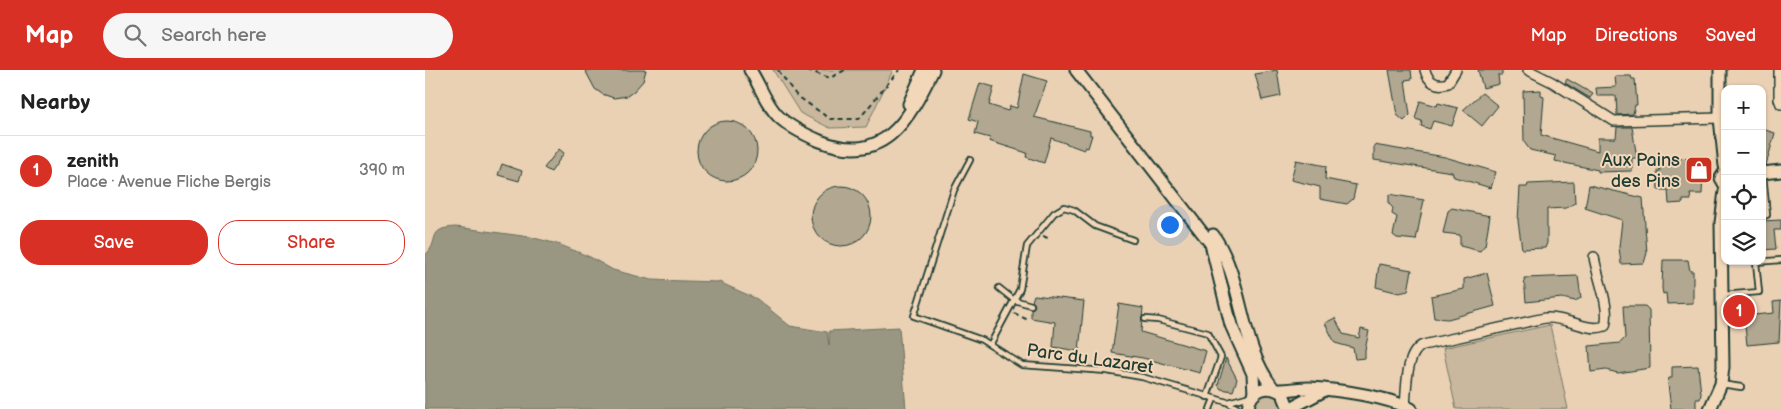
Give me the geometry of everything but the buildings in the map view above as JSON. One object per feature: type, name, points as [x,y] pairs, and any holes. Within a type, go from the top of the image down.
[{"type":"main road","points":[[750,70],[768,103],[778,116],[796,129],[837,148],[867,148],[889,136],[914,107],[933,70]]},
{"type":"main road","points":[[902,122],[923,70]]},
{"type":"main road","points":[[1076,70],[1211,244],[1231,325],[1253,374],[1253,395],[1248,409]]},
{"type":"main road","points":[[1086,70],[1217,242],[1232,274],[1248,338],[1263,372],[1276,389],[1287,398],[1289,409],[1323,391]]},
{"type":"main road","points":[[1720,70],[1721,130]]},
{"type":"main road","points":[[1766,173],[1781,171]]},
{"type":"main road","points":[[1710,409],[1721,384],[1723,367],[1723,220]]},
{"type":"main road","points":[[1253,395],[1262,389],[1311,388],[1351,394],[1408,407]]},
{"type":"street","points":[[1425,70],[1429,80],[1438,85],[1449,83],[1456,70]]},
{"type":"street","points":[[1528,70],[1552,82],[1615,121],[1720,118]]},
{"type":"street","points":[[1779,70],[1781,104]]},
{"type":"street","points":[[1408,407],[1411,359],[1415,351],[1423,345],[1545,318],[1564,318],[1591,328],[1605,326],[1603,296],[1594,257]]},
{"type":"lane","name":"Parc du Lazaret","points":[[970,160],[954,190],[914,316],[982,340],[1022,365],[1107,371],[1141,377],[1227,402],[1239,409]]},
{"type":"lane","points":[[990,345],[1020,288],[1027,246],[1054,213],[1063,207],[1073,210],[1095,226],[1133,240]]},
{"type":"lane","points":[[1723,295],[1759,292],[1756,262],[1781,260]]},
{"type":"lane","points":[[999,288],[1014,300],[1031,305]]},
{"type":"lane","points":[[1145,319],[1158,320],[1208,333],[1221,357],[1207,397]]},
{"type":"lane","points":[[1721,384],[1741,387]]},
{"type":"lane","name":"Parc du Lazaret","points":[[1227,402],[1253,395]]},
{"type":"lane","points":[[1211,409],[1214,399]]},
{"type":"path","points":[[778,70],[796,95],[830,119],[859,120],[899,70]]},
{"type":"path","points":[[807,70],[830,78],[845,70]]},
{"type":"shaded area","points":[[773,70],[893,70],[866,127],[830,128],[800,113]]},
{"type":"shaded area","points":[[456,227],[530,237],[558,244],[590,257],[613,270],[652,280],[719,282],[757,299],[790,326],[827,332],[829,345],[829,331],[899,327],[906,409],[425,409],[425,255],[430,250],[435,236],[440,230]]},
{"type":"shaded area","points":[[1550,325],[1568,409],[1456,409],[1443,348]]},
{"type":"shaded area","points":[[1273,388],[1289,409],[1248,409],[1249,401]]},
{"type":"place","name":"Aux Pains des Pins","points":[[1699,170]]},
{"type":"place","name":"zenith","points":[[1739,311]]}]
